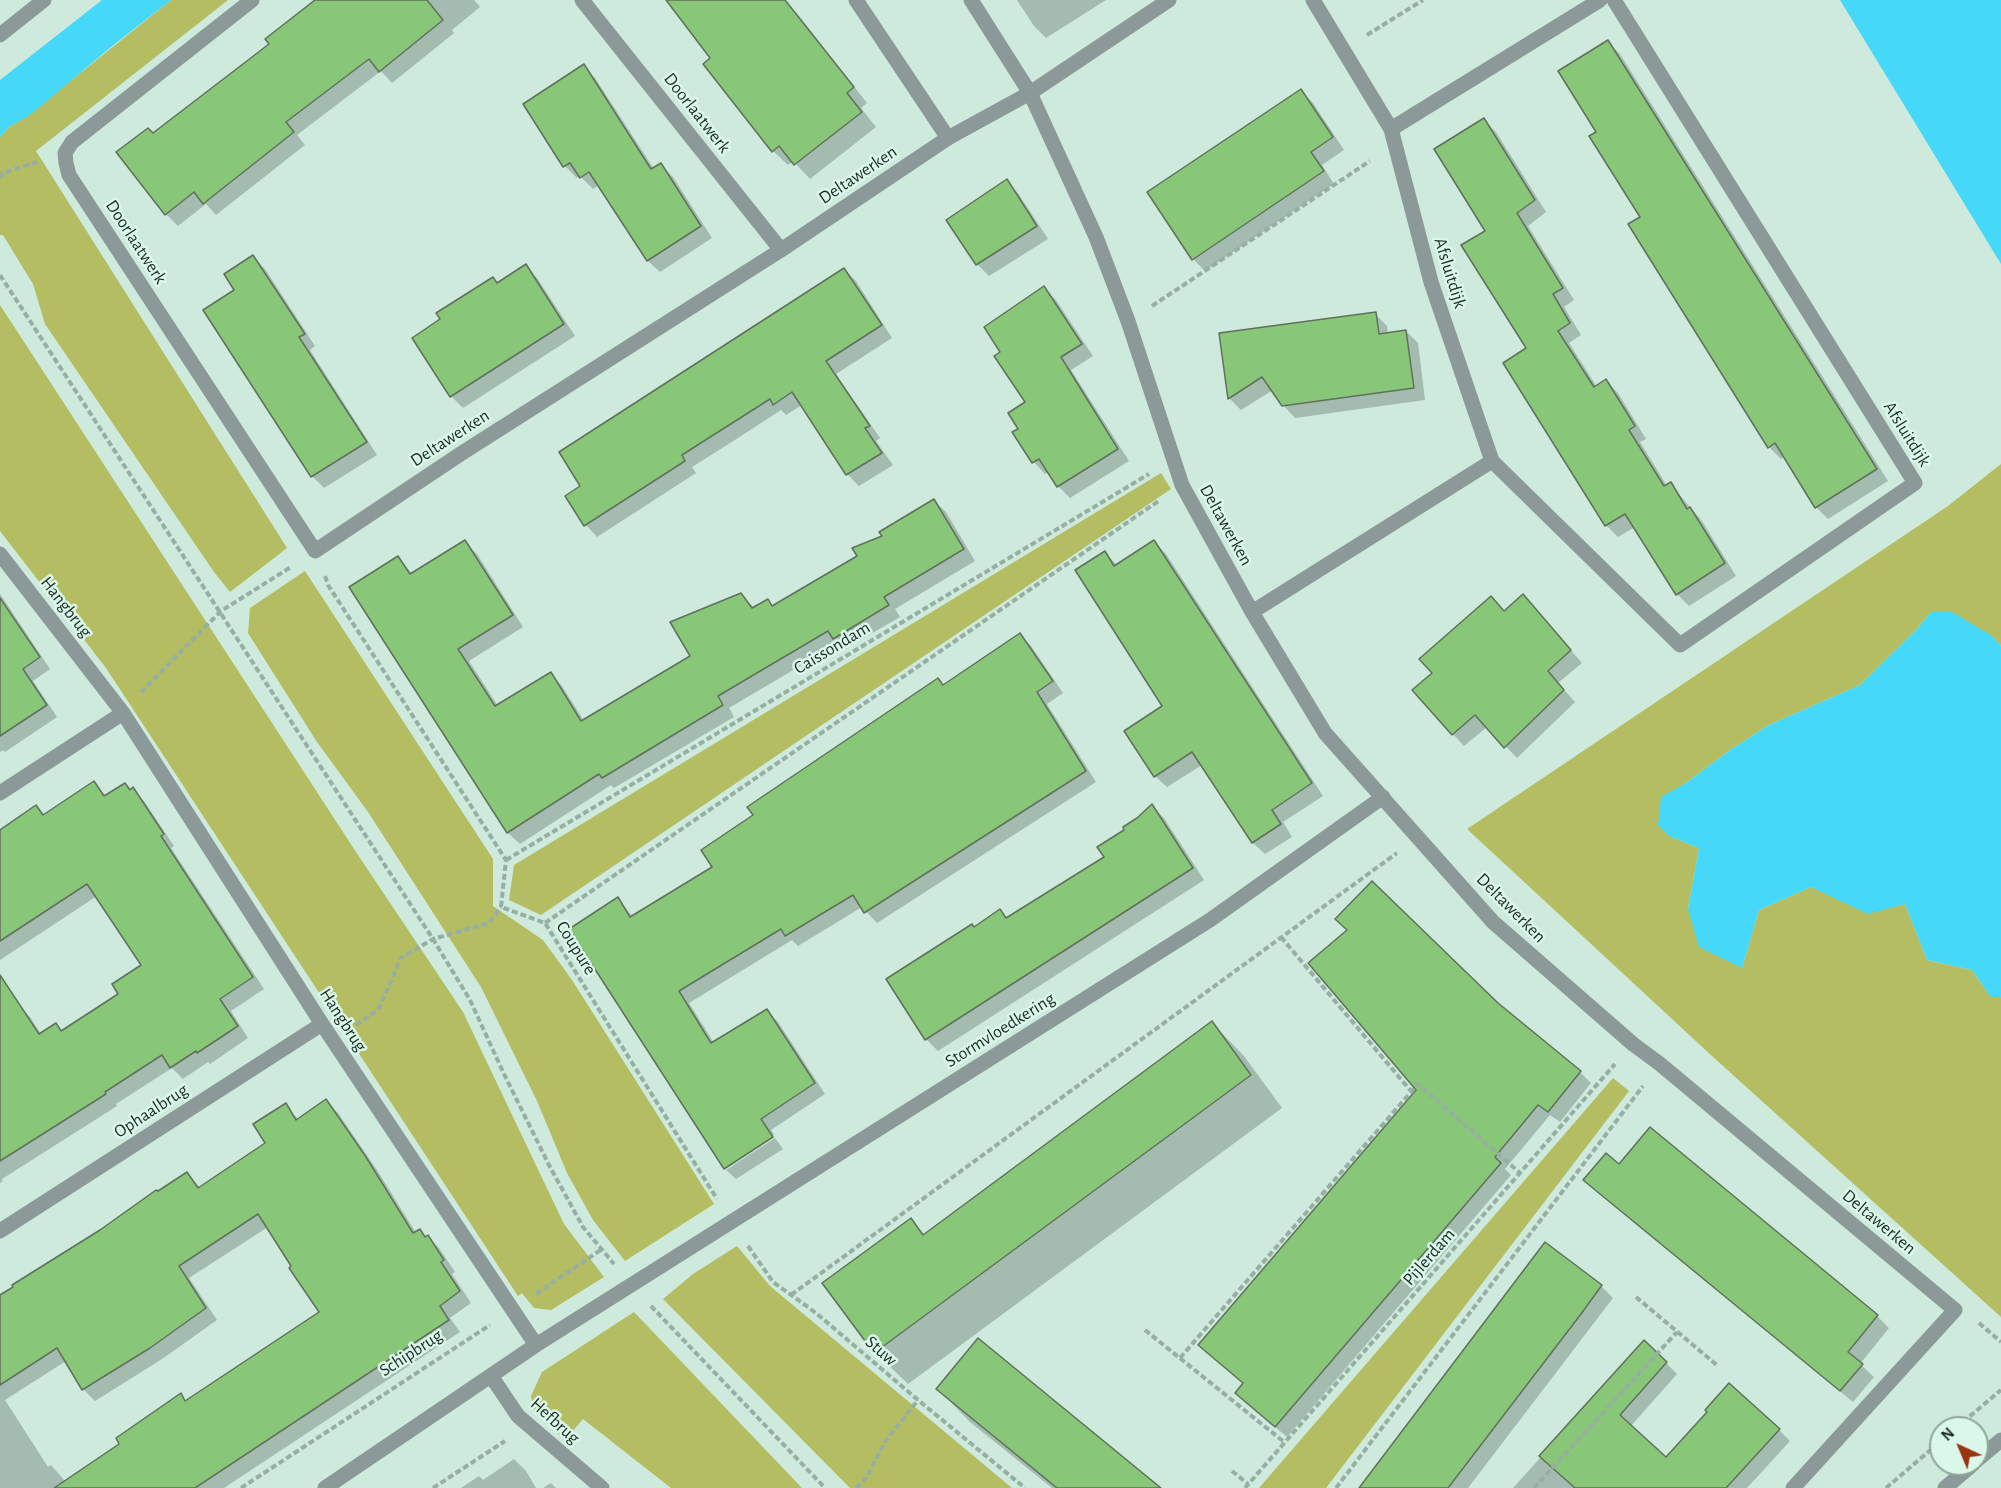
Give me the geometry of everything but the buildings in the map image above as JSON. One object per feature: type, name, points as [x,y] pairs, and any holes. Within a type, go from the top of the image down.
[{"type":"street","points":[[0,35],[44,0]]},
{"type":"street","points":[[65,153],[72,142],[252,0]]},
{"type":"street","name":"Doorlaatwerk","points":[[582,0],[781,250]]},
{"type":"street","points":[[856,0],[948,138]]},
{"type":"street","points":[[971,0],[1030,93],[1169,0]]},
{"type":"street","name":"Afsluitdijk","points":[[1313,0],[1391,129],[1431,282],[1492,461],[1680,645],[1915,483],[1614,0]]},
{"type":"street","points":[[1391,129],[1600,0]]},
{"type":"street","name":"Deltawerken","points":[[315,551],[462,453],[781,250],[948,138],[1030,93],[1096,237],[1128,321],[1182,485],[1252,612],[1325,733],[1493,922],[1633,1044],[1955,1310],[1793,1488]]},
{"type":"street","name":"Doorlaatwerk","points":[[65,153],[69,175],[315,551]]},
{"type":"street","points":[[1252,612],[1492,461]]},
{"type":"street","name":"Hangbrug","points":[[0,554],[123,713],[322,1024],[536,1345]]},
{"type":"street","points":[[0,793],[123,713]]},
{"type":"street","name":"Stormvloedkering","points":[[632,1286],[1210,920],[1383,797]]},
{"type":"street","name":"Ophaalbrug","points":[[0,1231],[322,1024]]},
{"type":"street","points":[[326,1488],[536,1345],[632,1286]]},
{"type":"street","name":"Hefbrug","points":[[491,1376],[518,1416],[602,1488]]},
{"type":"street","points":[[1989,1450],[2001,1440]]},
{"type":"street","points":[[1945,1488],[1958,1476]]},
{"type":"path","points":[[1344,49],[1423,0]]},
{"type":"path","points":[[1128,321],[1395,144]]},
{"type":"path","points":[[0,178],[3,173],[65,153]]},
{"type":"path","points":[[0,275],[433,939],[470,1000],[504,1074],[583,1227],[632,1286],[825,1488]]},
{"type":"path","name":"Caissondam","points":[[506,860],[1172,460]]},
{"type":"path","points":[[545,923],[1182,485]]},
{"type":"path","points":[[123,713],[220,611],[315,551],[328,585],[506,860],[501,907],[489,923],[433,939],[401,958],[378,1010],[334,1041]]},
{"type":"path","points":[[791,1295],[1419,837]]},
{"type":"path","name":"Coupure","points":[[501,907],[545,923],[732,1223]]},
{"type":"path","points":[[1281,938],[1411,1090]]},
{"type":"path","name":"Pijlerdam","points":[[1245,1488],[1633,1044]]},
{"type":"path","points":[[1336,1488],[1660,1064]]},
{"type":"path","points":[[1180,1358],[1418,1083],[1520,1173]]},
{"type":"path","name":"Stuw","points":[[732,1223],[773,1282],[816,1312],[1025,1488]]},
{"type":"path","name":"Schipbrug","points":[[241,1488],[512,1311],[602,1249]]},
{"type":"path","points":[[1636,1297],[1718,1366]]},
{"type":"path","points":[[1145,1330],[1284,1442]]},
{"type":"path","points":[[1534,1488],[1677,1332]]},
{"type":"path","points":[[1970,1416],[2001,1389]]},
{"type":"path","points":[[856,1488],[866,1478],[885,1442],[918,1400]]},
{"type":"path","points":[[433,1488],[529,1425]]},
{"type":"path","points":[[1886,1488],[1929,1451]]},
{"type":"path","points":[[1232,1471],[1248,1484]]},
{"type":"green space","points":[[171,0],[228,0],[36,151],[287,548],[230,592],[214,572],[45,324],[33,284],[3,235],[0,235],[0,137],[10,126],[22,120]]},
{"type":"green space","points":[[0,305],[356,852],[463,1012],[564,1224],[604,1277],[551,1310],[534,1308],[522,1293],[518,1296],[106,668],[0,531]]},
{"type":"green space","points":[[2001,464],[2001,646],[1992,636],[1931,612],[1917,629],[1860,685],[1769,725],[1662,797],[1669,836],[1699,848],[1688,909],[1742,968],[1759,910],[1811,887],[1868,913],[1905,904],[1927,960],[1972,970],[1991,997],[2001,997],[2001,1317],[1712,1056],[1467,829],[1948,506]]},
{"type":"green space","points":[[1161,473],[1171,489],[541,915],[509,900],[514,865]]},
{"type":"green space","points":[[305,571],[493,859],[493,906],[543,940],[572,980],[714,1204],[625,1261],[593,1220],[567,1173],[537,1101],[481,987],[368,812],[317,742],[248,633],[250,608]]},
{"type":"green space","points":[[1613,1078],[1629,1091],[1326,1488],[1259,1488]]},
{"type":"green space","points":[[737,1246],[770,1286],[1012,1488],[850,1488],[663,1299],[693,1274]]},
{"type":"green space","points":[[634,1312],[802,1488],[671,1488],[583,1419],[565,1440],[534,1411],[531,1396],[542,1372]]},
{"type":"water","points":[[102,0],[171,0],[35,111],[10,126],[0,137],[0,80]]},
{"type":"water","points":[[1840,0],[2001,0],[2001,264]]},
{"type":"water","points":[[1931,612],[1952,612],[1992,636],[2001,646],[2001,997],[1991,997],[1972,970],[1927,960],[1905,904],[1868,914],[1811,887],[1759,910],[1742,968],[1699,947],[1688,909],[1699,848],[1669,836],[1658,825],[1661,797],[1686,783],[1730,750],[1769,725],[1860,685],[1917,629]]}]
